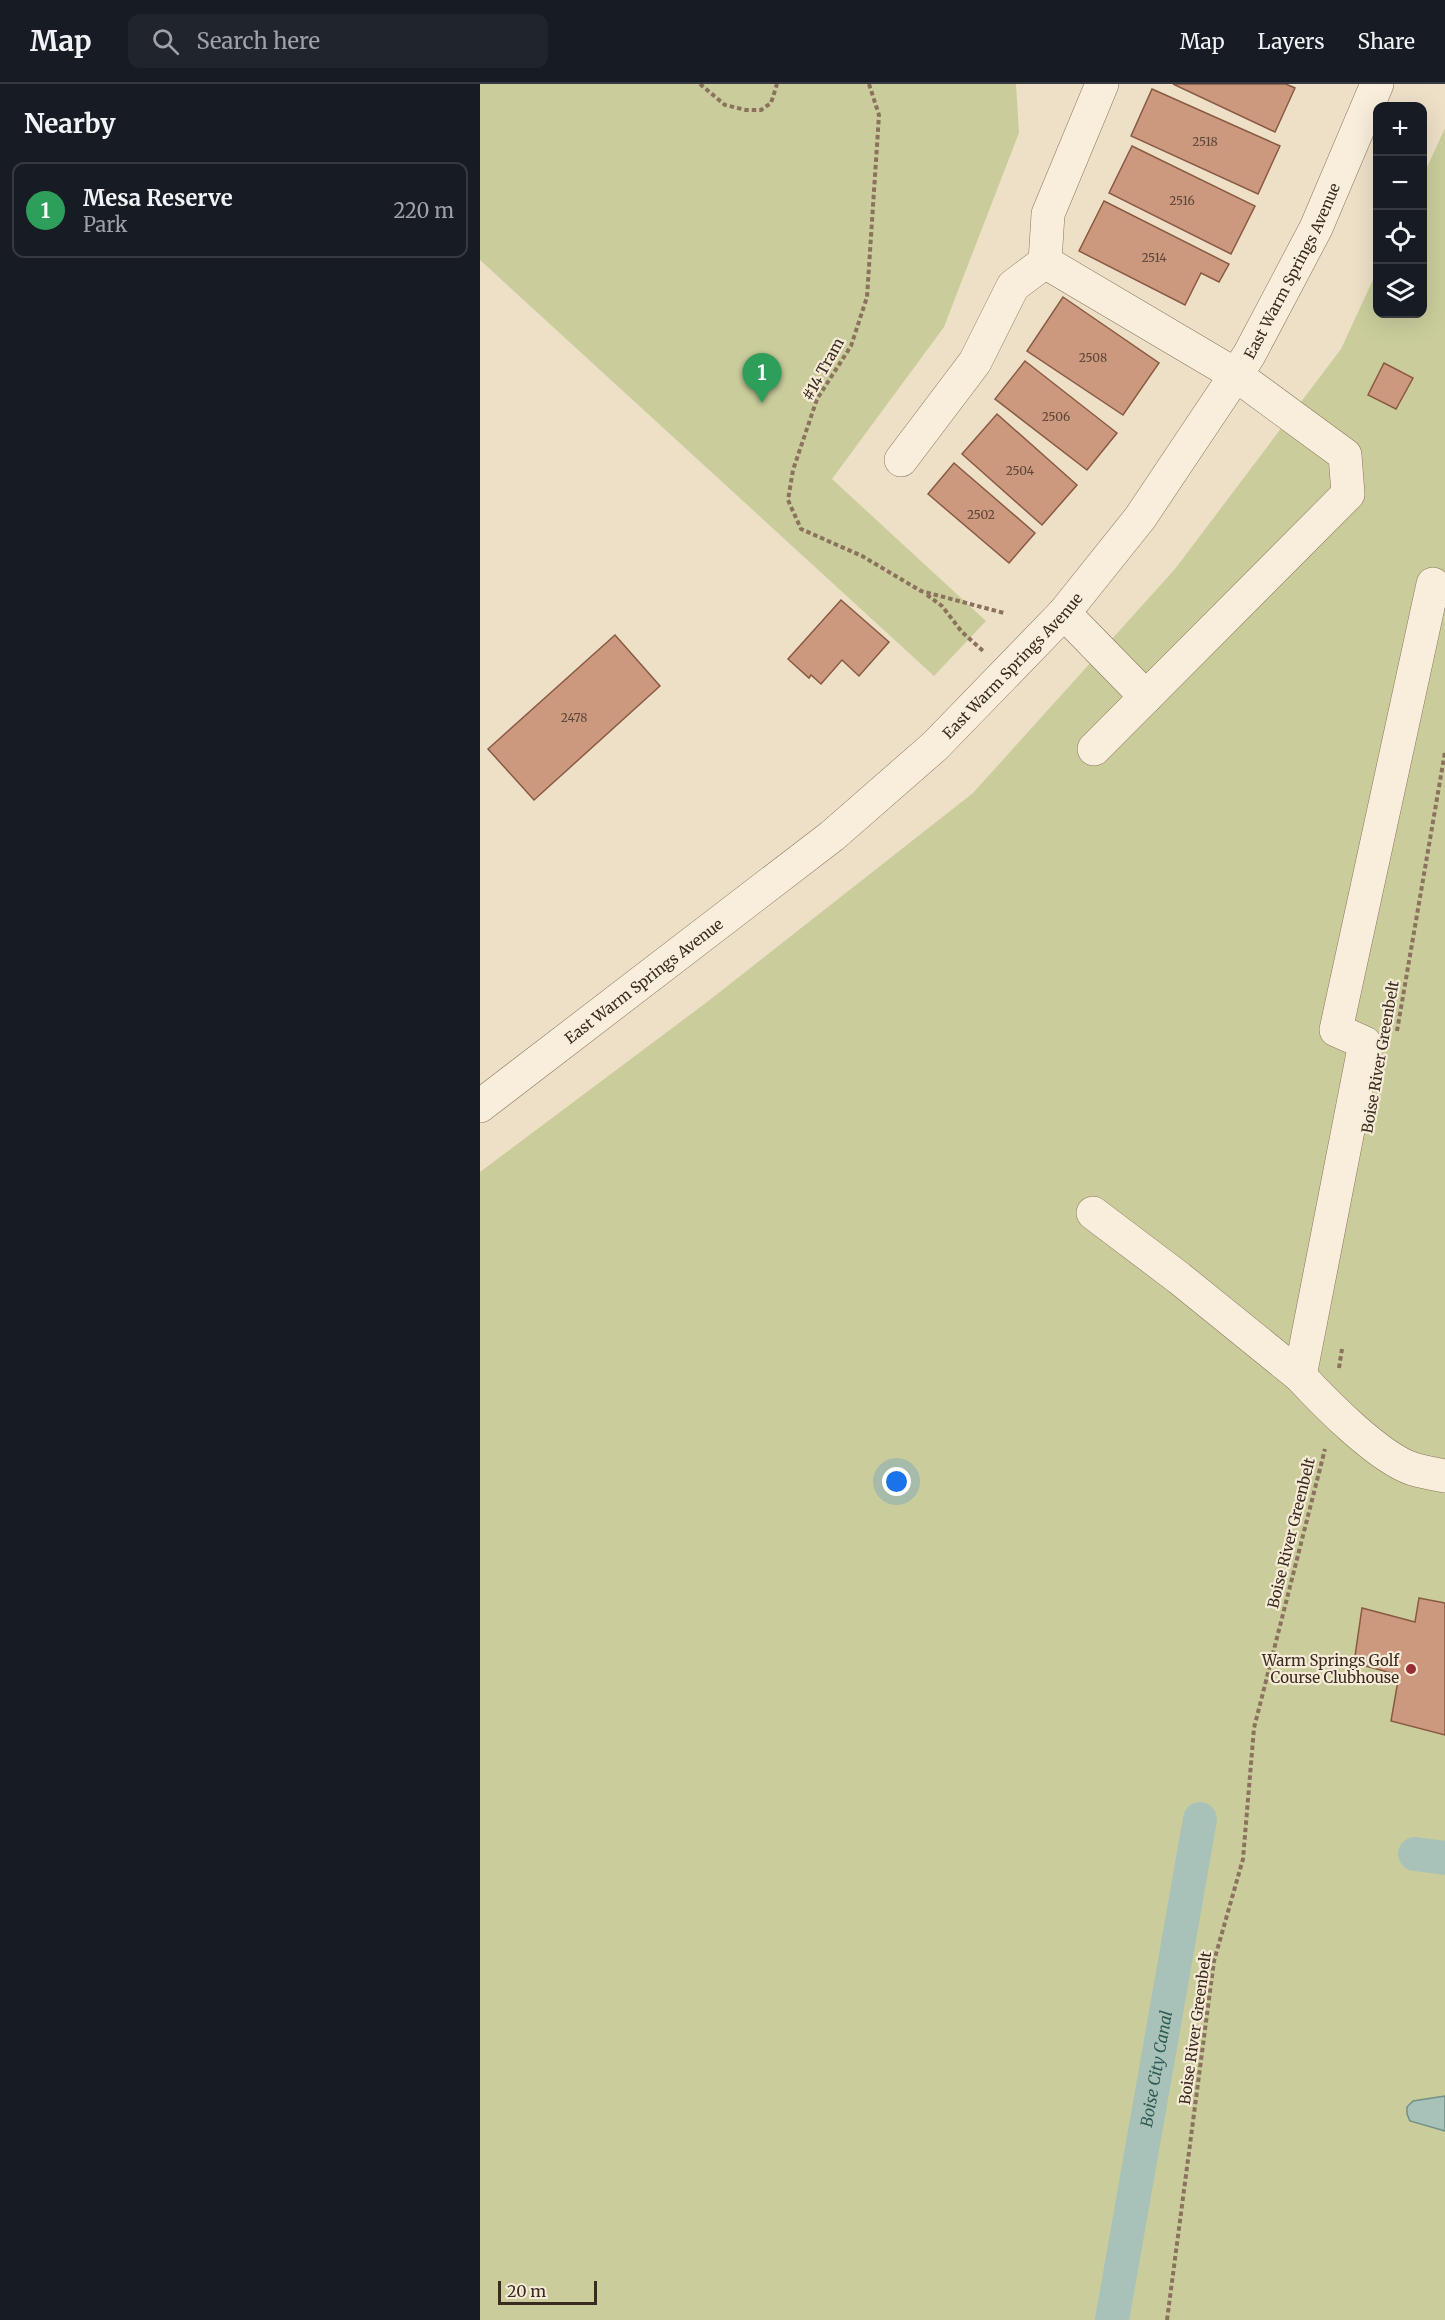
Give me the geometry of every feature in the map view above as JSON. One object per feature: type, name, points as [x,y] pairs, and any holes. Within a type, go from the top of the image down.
[{"type":"street","points":[[1045,262],[1048,214],[1101,84]]},
{"type":"street","name":"East Warm Springs Avenue","points":[[480,1106],[832,836],[935,746],[1064,613],[1140,518],[1236,375],[1262,331],[1316,228],[1377,84]]},
{"type":"street","points":[[1045,262],[1236,375],[1345,455],[1348,494],[1094,749]]},
{"type":"street","points":[[901,460],[975,362],[1012,286],[1045,262]]},
{"type":"street","points":[[1300,1376],[1365,1043],[1336,1030],[1433,584]]},
{"type":"street","points":[[1064,613],[1146,697]]},
{"type":"street","points":[[1093,1213],[1179,1278],[1300,1376],[1331,1408],[1386,1455],[1411,1469],[1445,1476]]},
{"type":"path","points":[[700,84],[725,105],[746,110],[761,110],[771,102],[777,84]]},
{"type":"path","name":"#14 Tram","points":[[869,84],[879,115],[867,297],[851,346],[817,399],[793,470],[788,500],[801,529],[862,556],[921,591],[942,606],[962,632],[1006,672]]},
{"type":"path","name":"#14 Tram","points":[[921,591],[1004,613]]},
{"type":"path","name":"Boise River Greenbelt","points":[[1395,1043],[1445,752]]},
{"type":"path","name":"Boise River Greenbelt","points":[[1167,2320],[1214,1961],[1243,1859],[1254,1728],[1325,1450],[1343,1345]]},
{"type":"green space","points":[[480,84],[1016,84],[1019,133],[944,327],[832,479],[986,621],[934,676],[480,260]]},
{"type":"green space","points":[[1445,128],[1445,2320],[480,2320],[480,1172],[707,1002],[973,793],[1175,569],[1341,349],[1373,280],[1373,318],[1427,318],[1427,167]]},
{"type":"water","points":[[1445,2096],[1445,2131],[1410,2121],[1407,2107],[1413,2101]]},
{"type":"building","points":[[1173,84],[1286,84],[1295,88],[1275,132]]},
{"type":"building","points":[[1152,89],[1280,146],[1258,194],[1131,136]]},
{"type":"building","points":[[1132,146],[1255,206],[1231,254],[1109,193]]},
{"type":"building","points":[[1104,201],[1229,264],[1219,282],[1201,273],[1185,305],[1079,251]]},
{"type":"building","points":[[1063,297],[1159,363],[1123,415],[1027,351]]},
{"type":"building","points":[[1025,361],[1117,433],[1087,470],[995,399]]},
{"type":"building","points":[[1384,363],[1413,378],[1396,409],[1368,395]]},
{"type":"building","points":[[997,414],[1077,485],[1042,525],[962,454]]},
{"type":"building","points":[[954,463],[1035,533],[1009,563],[928,494]]},
{"type":"building","points":[[841,600],[889,642],[859,676],[842,660],[821,684],[811,675],[809,678],[788,659]]},
{"type":"building","points":[[615,635],[660,686],[534,800],[488,749]]},
{"type":"building","name":"Warm Springs Golf Course Clubhouse","points":[[1419,1598],[1445,1603],[1445,1735],[1391,1721],[1399,1675],[1354,1663],[1362,1608],[1415,1622]]},
{"type":"waterway","name":"Boise City Canal","points":[[1112,2320],[1200,1819]]},
{"type":"waterway","name":"Boise City Canal","points":[[1415,1854],[1445,1858]]},
{"type":"place","name":"Mesa Reserve","points":[[762,403]]},
{"type":"place","name":"Warm Springs Golf Course Clubhouse","points":[[1411,1669]]}]
